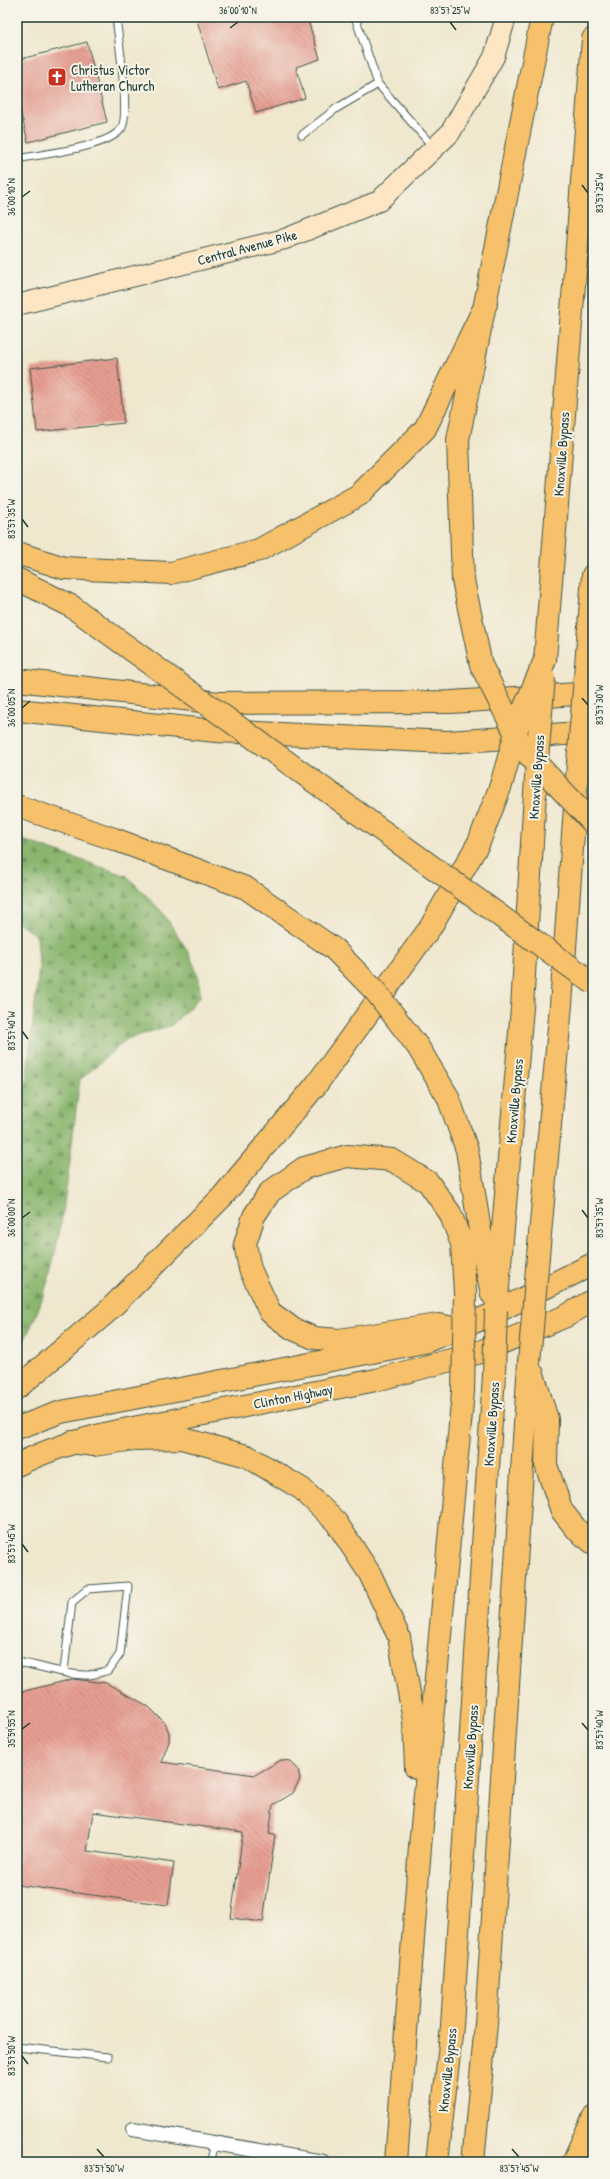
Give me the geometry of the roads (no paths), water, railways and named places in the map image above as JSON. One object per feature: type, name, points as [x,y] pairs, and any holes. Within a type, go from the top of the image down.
[{"type":"highway","points":[[542,17],[458,440],[463,580],[481,665],[524,750],[593,823]]},
{"type":"highway","name":"Knoxville Bypass","points":[[437,2162],[452,2026],[494,1375],[496,1310],[495,1277],[522,1008],[536,777],[593,39]]},
{"type":"highway","points":[[17,553],[64,568],[171,574],[260,550],[359,495],[425,429],[486,304]]},
{"type":"highway","points":[[473,2162],[486,2024],[529,1363],[561,1005],[593,575]]},
{"type":"highway","points":[[17,579],[71,606],[593,983]]},
{"type":"highway","points":[[17,1388],[107,1312],[216,1202],[316,1085],[430,928],[479,842],[501,785],[520,718],[546,650]]},
{"type":"highway","points":[[17,680],[219,703],[451,702],[593,693]]},
{"type":"highway","points":[[17,710],[216,731],[448,742],[593,732]]},
{"type":"highway","points":[[578,763],[593,781]]},
{"type":"highway","points":[[17,806],[114,839],[246,888],[334,949],[376,992],[418,1047],[448,1097],[467,1150],[495,1277]]},
{"type":"highway","points":[[396,2162],[420,1847],[463,1392],[466,1293],[462,1244],[450,1213],[428,1182],[392,1160],[347,1156],[304,1168],[270,1192],[254,1216],[245,1244],[250,1269],[270,1312],[293,1330],[314,1338],[338,1340],[438,1325],[459,1329]]},
{"type":"highway","points":[[17,1428],[61,1412],[375,1353],[424,1342],[459,1329],[593,1264]]},
{"type":"highway","name":"Clinton Highway","points":[[17,1465],[41,1453],[72,1442],[113,1432],[376,1380],[477,1353],[566,1316],[593,1300]]},
{"type":"highway","points":[[566,1316],[593,1317]]},
{"type":"highway","points":[[529,1363],[547,1418],[546,1464],[562,1511],[578,1531],[593,1543]]},
{"type":"highway","points":[[72,1442],[94,1446],[135,1439],[181,1438],[247,1456],[302,1489],[336,1522],[370,1574],[399,1637],[414,1720],[420,1847]]},
{"type":"highway","points":[[573,2162],[593,2118]]},
{"type":"main road","name":"Central Avenue Pike","points":[[17,305],[284,239],[379,201],[450,133],[494,57],[506,17]]},
{"type":"street","points":[[133,2129],[323,2162]]},
{"type":"lane","points":[[17,159],[95,144],[112,138],[122,128],[126,112],[116,17]]},
{"type":"lane","points":[[354,17],[378,84],[434,148]]},
{"type":"lane","points":[[302,135],[337,108],[378,84]]},
{"type":"lane","points":[[17,1662],[64,1672],[84,1676],[109,1670],[120,1654],[128,1586],[88,1589],[72,1602],[64,1672]]},
{"type":"lane","points":[[17,2047],[108,2057]]},
{"type":"lane","points":[[212,2162],[214,2144]]},
{"type":"place","name":"Christus Victor Lutheran Church","points":[[57,77]]}]
